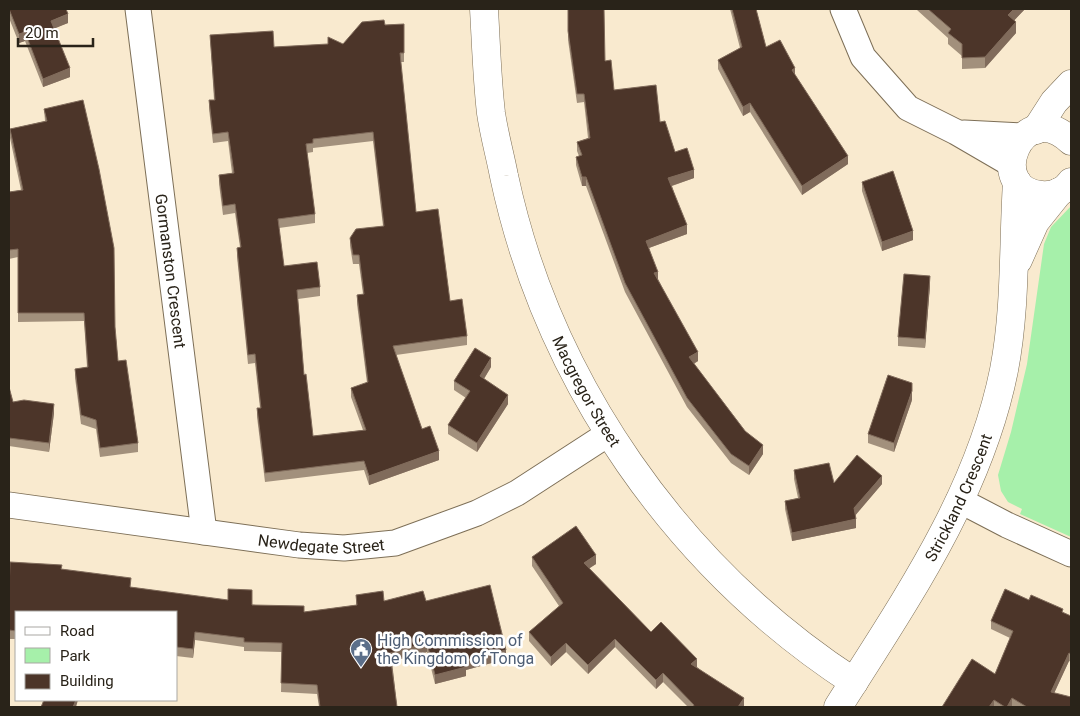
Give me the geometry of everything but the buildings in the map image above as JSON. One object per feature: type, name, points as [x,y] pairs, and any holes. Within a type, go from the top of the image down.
[{"type":"street","name":"Gormanston Crescent","points":[[138,9],[204,532]]},
{"type":"street","name":"Macgregor Street","points":[[484,9],[491,114],[512,210],[542,302],[569,364],[608,434],[668,516],[698,550],[769,617],[854,682]]},
{"type":"street","points":[[843,9],[863,57],[908,108],[956,132],[1014,173],[1027,190],[1037,195],[1049,195],[1065,187]]},
{"type":"street","points":[[1029,133],[1071,84]]},
{"type":"street","points":[[956,132],[1029,133],[1051,128],[1062,132],[1071,141]]},
{"type":"street","name":"Strickland Crescent","points":[[838,707],[913,589],[946,530],[984,440],[1004,370],[1016,264],[1013,244],[1014,149],[1029,133]]},
{"type":"street","name":"Strickland Crescent","points":[[1016,264],[1036,222],[1065,187]]},
{"type":"street","name":"Newdegate Street","points":[[9,505],[299,545],[344,548],[395,542],[477,513],[517,493],[608,434]]},
{"type":"street","points":[[959,500],[1007,525],[1071,554]]},
{"type":"green space","points":[[1071,206],[1071,537],[1020,514],[1022,509],[1008,502],[1001,491],[998,475],[1011,432],[1027,364],[1044,244],[1051,227]]},
{"type":"place","name":"High Commission of the Kingdom of Tonga","points":[[361,668]]}]
